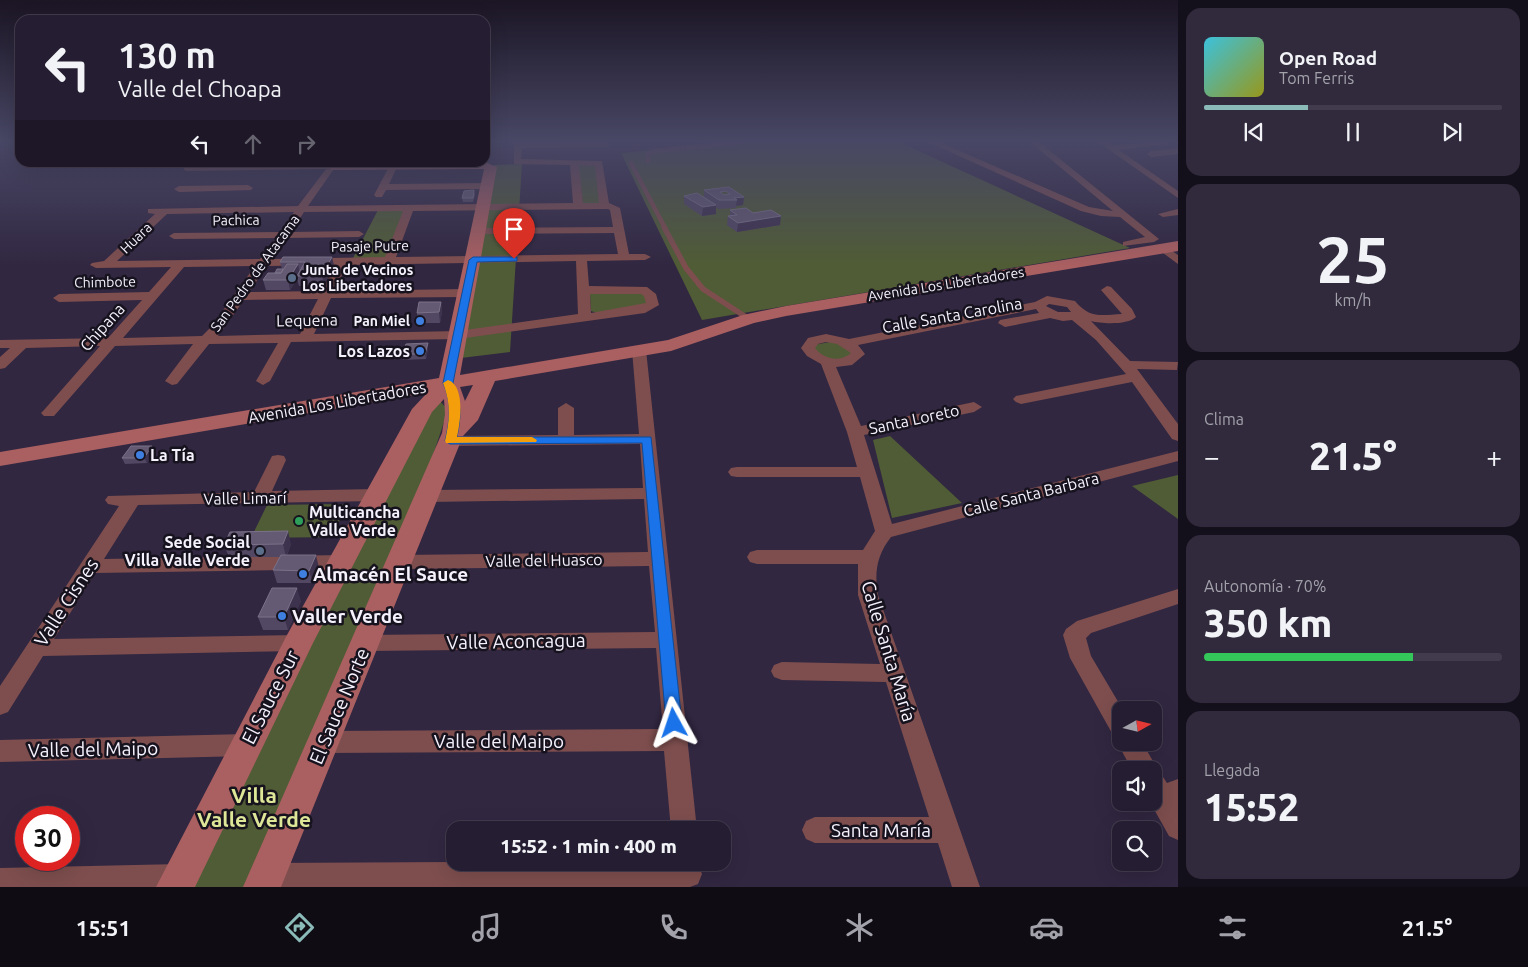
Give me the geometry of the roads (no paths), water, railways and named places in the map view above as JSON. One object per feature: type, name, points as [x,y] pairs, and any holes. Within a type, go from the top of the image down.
[{"type":"street","points":[[152,211],[164,211],[238,199],[252,183]]},
{"type":"street","name":"San Pedro de Atacama","points":[[172,381],[195,350],[216,330],[319,183]]},
{"type":"street","points":[[372,208],[385,183]]},
{"type":"street","points":[[576,183],[578,206]]},
{"type":"street","points":[[601,183],[604,206]]},
{"type":"street","points":[[1026,183],[1085,209],[1101,213],[1123,214]]},
{"type":"street","points":[[1085,183],[1123,214],[1165,244],[1178,261]]},
{"type":"street","points":[[1160,183],[1178,195]]},
{"type":"street","points":[[383,187],[488,186],[449,376]]},
{"type":"street","points":[[179,189],[300,209],[604,206],[615,208],[624,258]]},
{"type":"street","points":[[389,261],[409,208]]},
{"type":"street","name":"Huara","points":[[108,264],[164,211]]},
{"type":"street","points":[[1164,214],[1178,212]]},
{"type":"street","points":[[479,231],[619,230]]},
{"type":"street","name":"Pachica","points":[[174,236],[359,234]]},
{"type":"street","name":"Avenida Los Libertadores","points":[[0,444],[449,376],[487,376],[639,350],[685,341],[749,319],[786,310],[1165,244],[1178,236]]},
{"type":"street","name":"Avenida Los Libertadores","points":[[1127,244],[1165,244]]},
{"type":"street","points":[[581,258],[585,317]]},
{"type":"street","name":"Pasaje Putre","points":[[96,265],[646,258]]},
{"type":"street","points":[[305,338],[343,261]]},
{"type":"street","name":"Chipana","points":[[49,413],[181,264]]},
{"type":"street","name":"Lequena","points":[[0,344],[458,335],[645,309],[652,307],[653,303],[650,294],[643,290],[583,290]]},
{"type":"street","points":[[1038,305],[1042,310],[1052,314],[1099,319],[1130,317],[1130,314],[1107,290]]},
{"type":"street","points":[[240,296],[466,292]]},
{"type":"street","name":"Chimbote","points":[[59,298],[152,296]]},
{"type":"street","name":"Calle Santa Carolina","points":[[853,347],[1038,305],[1042,301],[1059,301],[1076,307],[1078,310],[1075,315]]},
{"type":"street","name":"Calle Santa Carolina","points":[[853,347],[1052,314]]},
{"type":"street","points":[[1075,315],[1091,327],[1175,428]]},
{"type":"street","name":"Avenida Los Libertadores","points":[[0,459],[730,325]]},
{"type":"street","points":[[263,381],[287,338]]},
{"type":"street","points":[[826,338],[853,347],[858,354],[851,361],[827,361],[814,356],[810,352],[810,344],[826,338]]},
{"type":"street","points":[[0,365],[23,343]]},
{"type":"street","points":[[639,350],[683,821]]},
{"type":"street","points":[[827,361],[855,432],[885,532]]},
{"type":"street","points":[[1124,365],[1177,366]]},
{"type":"street","name":"El Sauce Norte","points":[[264,882],[452,437],[456,416],[449,376]]},
{"type":"street","name":"El Sauce Sur","points":[[178,883],[340,562],[423,409],[449,376]]},
{"type":"street","points":[[452,437],[467,420],[487,376]]},
{"type":"street","points":[[1021,399],[1134,377]]},
{"type":"street","name":"Santa Loreto","points":[[855,432],[974,407]]},
{"type":"street","points":[[566,408],[566,440]]},
{"type":"street","points":[[452,437],[566,440],[647,439]]},
{"type":"street","name":"Calle Santa Barbara","points":[[885,532],[1178,456]]},
{"type":"street","points":[[260,497],[278,460]]},
{"type":"street","points":[[737,472],[867,472]]},
{"type":"street","points":[[427,496],[652,493]]},
{"type":"street","name":"Valle Limarí","points":[[123,500],[376,495]]},
{"type":"street","name":"Valle Cisnes","points":[[0,705],[90,566],[123,500]]},
{"type":"street","name":"Calle Santa María","points":[[885,532],[868,557],[865,575],[868,596],[966,887]]},
{"type":"street","points":[[756,557],[868,557]]},
{"type":"street","name":"Valle del Huasco","points":[[399,562],[658,559]]},
{"type":"street","points":[[90,566],[340,562]]},
{"type":"street","points":[[1112,713],[1080,658],[1074,635],[1084,627],[1178,596]]},
{"type":"street","name":"Valle Aconcagua","points":[[365,643],[666,640]]},
{"type":"street","points":[[36,648],[298,643]]},
{"type":"street","points":[[782,671],[894,673]]},
{"type":"street","name":"Valle del Maipo","points":[[323,742],[675,740]]},
{"type":"street","name":"Valle del Maipo","points":[[0,751],[246,745]]},
{"type":"street","points":[[1164,791],[1178,827]]},
{"type":"street","name":"Santa María","points":[[815,830],[946,830]]},
{"type":"street","points":[[264,882],[688,875]]},
{"type":"street","points":[[0,882],[178,883]]},
{"type":"lane","points":[[642,183],[686,268],[703,289],[749,319]]},
{"type":"place","name":"Junta de Vecinos Los Libertadores","points":[[292,278]]},
{"type":"place","name":"Pan Miel","points":[[420,321]]},
{"type":"place","name":"Los Lazos","points":[[420,351]]},
{"type":"place","name":"La Tía","points":[[140,455]]},
{"type":"place","name":"Multicancha Valle Verde","points":[[299,521]]},
{"type":"place","name":"Sede Social Villa Valle Verde","points":[[260,551]]},
{"type":"place","name":"Almacén El Sauce","points":[[303,574]]},
{"type":"place","name":"Valler Verde","points":[[282,616]]},
{"type":"district","name":"Villa Valle Verde","points":[[254,808]]}]
